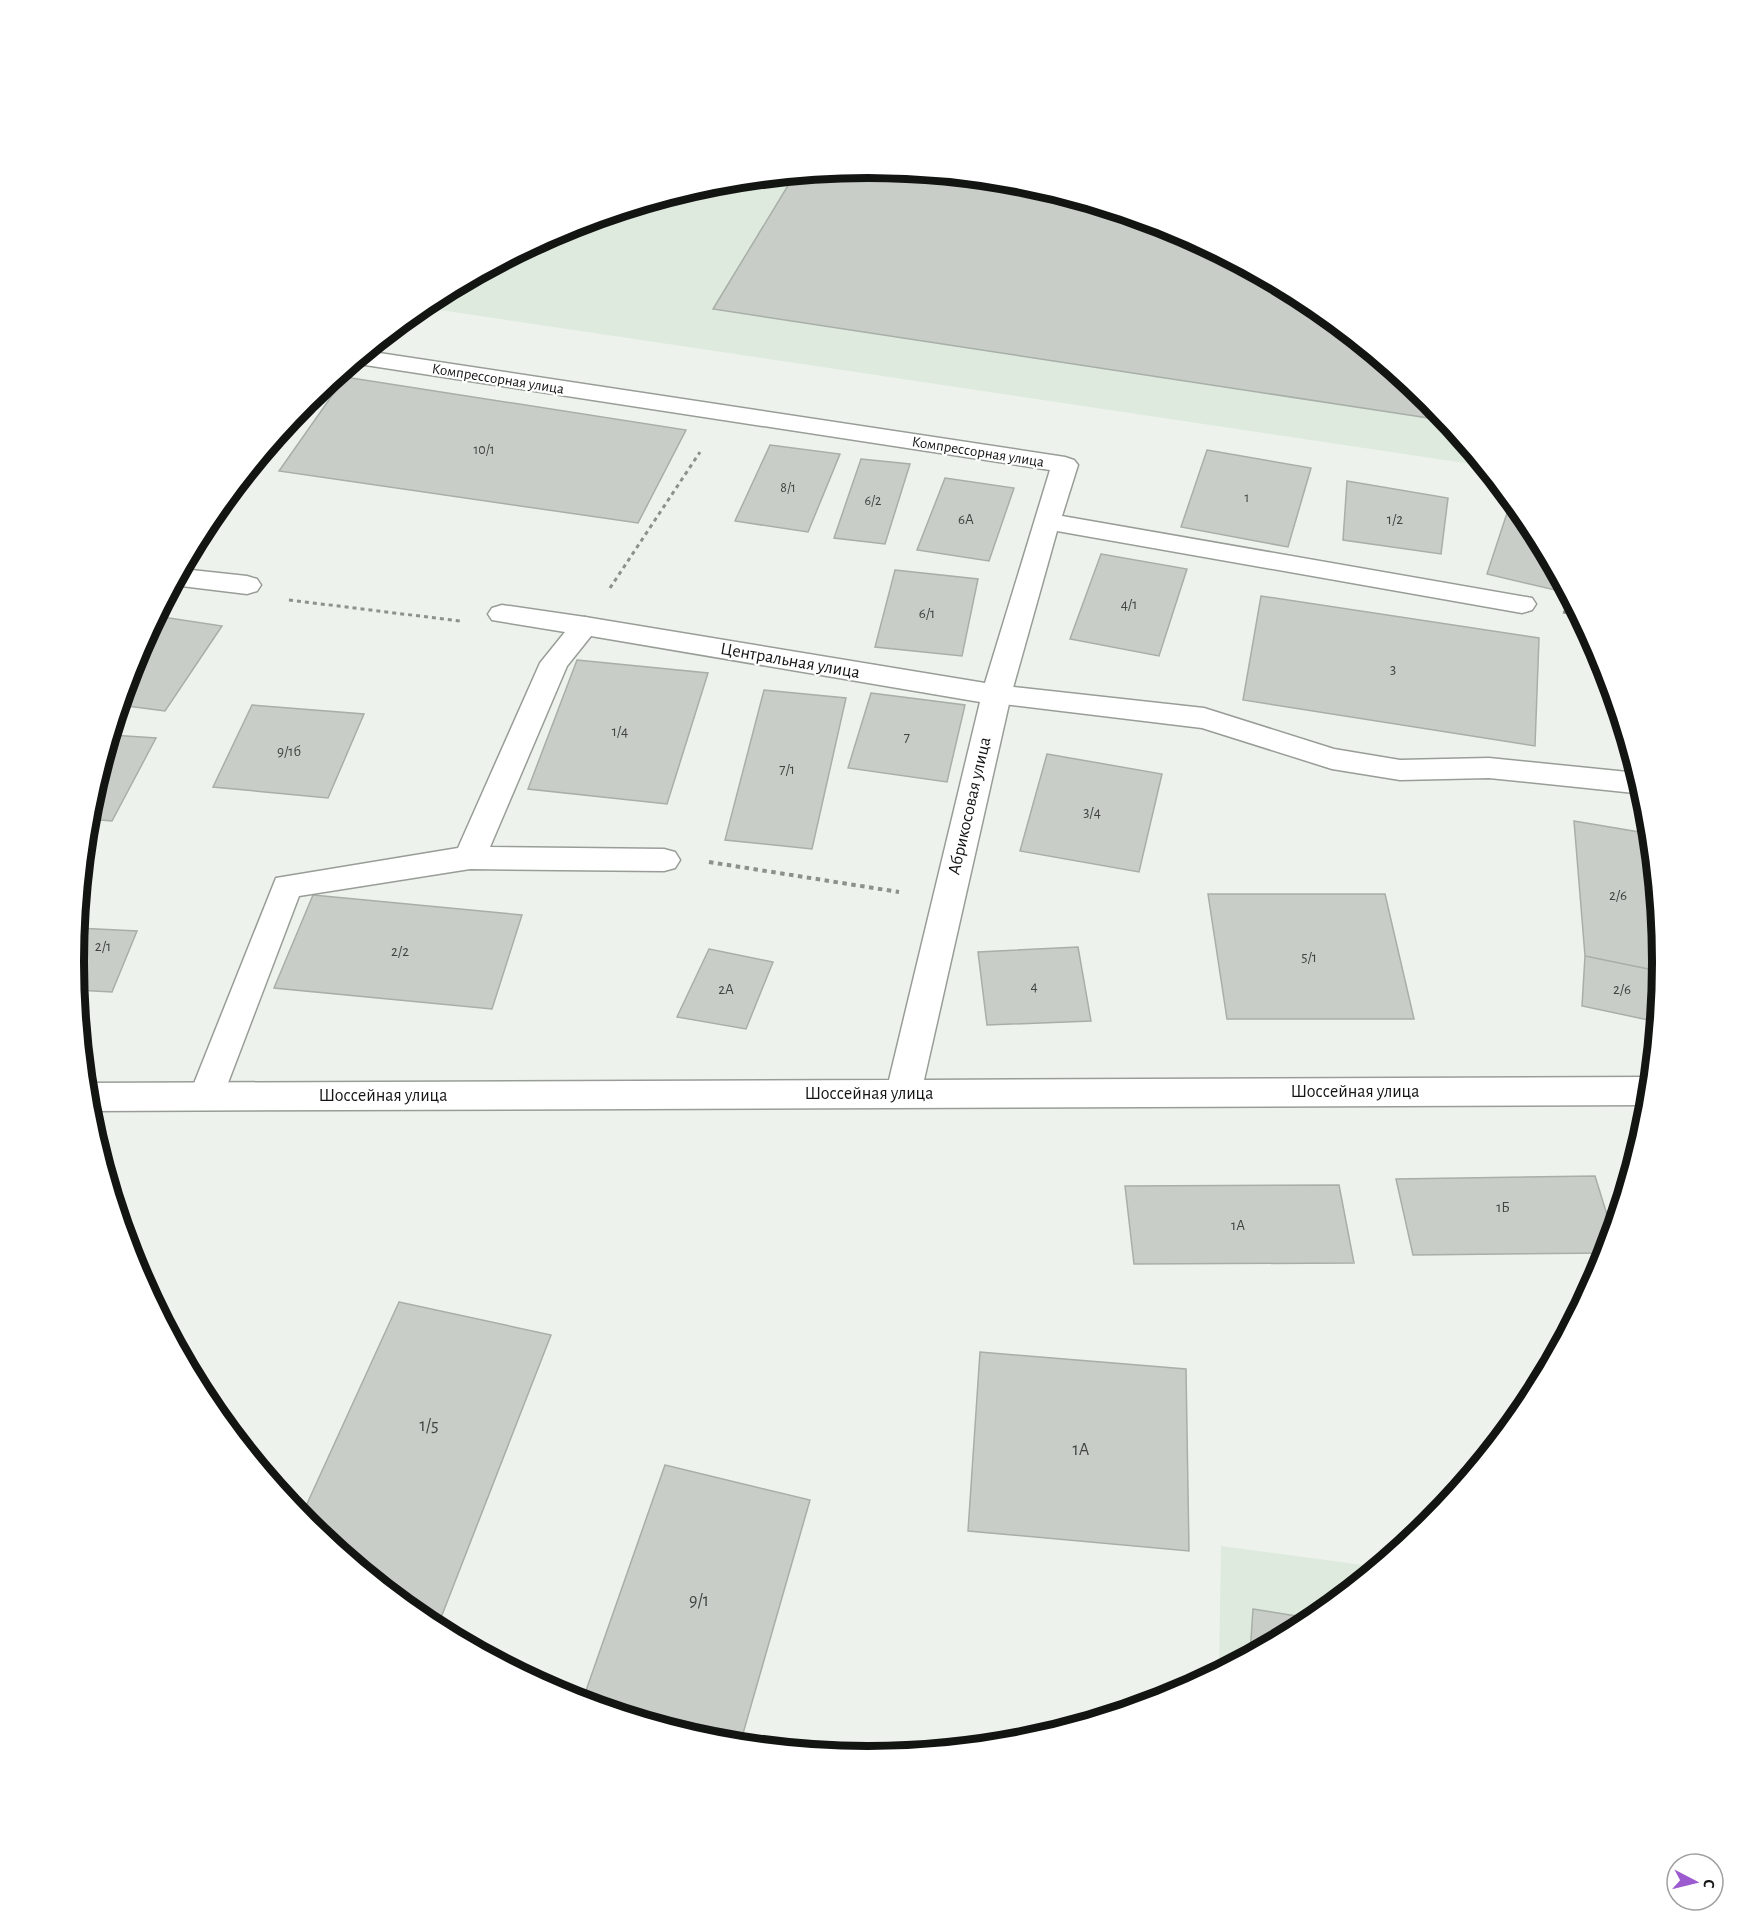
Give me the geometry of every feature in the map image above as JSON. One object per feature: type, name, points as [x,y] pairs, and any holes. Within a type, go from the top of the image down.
[{"type":"street","name":"Компрессорная улица","points":[[368,359],[1065,465],[1047,520]]},
{"type":"street","points":[[1047,520],[1522,604]]},
{"type":"street","name":"Абрикосовая улица","points":[[903,1094],[996,695],[1047,520]]},
{"type":"street","points":[[185,578],[247,585]]},
{"type":"street","name":"Центральная улица","points":[[502,614],[996,695],[1204,718],[1332,759],[1400,770],[1489,768],[1632,783]]},
{"type":"street","points":[[471,858],[554,663],[585,626]]},
{"type":"street","points":[[206,1096],[287,886],[471,858],[664,860]]},
{"type":"street","name":"Шоссейная улица","points":[[96,1097],[1642,1091]]},
{"type":"path","points":[[585,626],[726,414]]},
{"type":"path","points":[[247,585],[267,597],[465,621],[502,614]]},
{"type":"path","points":[[664,860],[725,862],[948,901]]},
{"type":"shaded area","points":[[817,179],[920,179],[971,184],[1072,204],[1121,219],[1215,258],[1261,283],[1304,310],[1386,372],[1423,407],[1474,464],[434,309],[522,258],[568,237],[665,204],[766,184]]},
{"type":"shaded area","points":[[1221,1546],[1369,1566],[1304,1614],[1219,1664]]},
{"type":"building","points":[[868,178],[920,179],[971,184],[1072,204],[1169,237],[1215,258],[1261,283],[1346,340],[1386,372],[1434,419],[713,309],[790,182]]},
{"type":"building","points":[[346,377],[686,430],[638,523],[279,471]]},
{"type":"building","points":[[770,445],[840,454],[808,532],[735,521]]},
{"type":"building","points":[[1207,450],[1311,468],[1288,547],[1181,527]]},
{"type":"building","points":[[861,459],[910,464],[885,544],[834,538]]},
{"type":"building","points":[[945,478],[1014,488],[989,561],[917,550]]},
{"type":"building","points":[[1347,481],[1448,498],[1441,554],[1343,540]]},
{"type":"building","points":[[1508,510],[1510,510],[1559,591],[1487,574]]},
{"type":"building","points":[[1101,554],[1187,569],[1159,656],[1070,639]]},
{"type":"building","points":[[895,570],[978,579],[962,656],[875,647]]},
{"type":"building","points":[[1261,596],[1539,638],[1535,746],[1243,700]]},
{"type":"building","points":[[164,617],[222,626],[165,711],[128,706]]},
{"type":"building","points":[[577,660],[708,673],[667,804],[528,789]]},
{"type":"building","points":[[764,690],[846,698],[812,849],[725,840]]},
{"type":"building","points":[[871,693],[965,705],[947,782],[848,768]]},
{"type":"building","points":[[252,705],[364,714],[328,798],[213,787]]},
{"type":"building","points":[[118,735],[156,738],[112,821],[97,820]]},
{"type":"building","points":[[1047,754],[1162,774],[1139,872],[1020,851]]},
{"type":"building","points":[[1574,821],[1642,832],[1651,911],[1653,970],[1585,956]]},
{"type":"building","points":[[1208,894],[1385,894],[1414,1019],[1227,1019]]},
{"type":"building","points":[[313,895],[522,915],[492,1009],[274,988]]},
{"type":"building","points":[[85,928],[137,931],[112,992],[85,991]]},
{"type":"building","points":[[1078,947],[1091,1021],[987,1025],[978,952]]},
{"type":"building","points":[[709,949],[773,962],[746,1029],[677,1017]]},
{"type":"building","points":[[1585,956],[1653,970],[1650,1020],[1582,1006]]},
{"type":"building","points":[[1595,1176],[1609,1220],[1596,1253],[1413,1255],[1396,1179]]},
{"type":"building","points":[[1339,1185],[1354,1263],[1134,1264],[1125,1186]]},
{"type":"building","points":[[399,1302],[551,1335],[441,1619],[351,1552],[305,1508]]},
{"type":"building","points":[[980,1352],[1186,1369],[1189,1551],[968,1531]]},
{"type":"building","points":[[665,1465],[810,1500],[742,1736],[665,1720],[585,1693]]},
{"type":"building","points":[[1253,1609],[1300,1617],[1261,1641],[1251,1647]]}]
